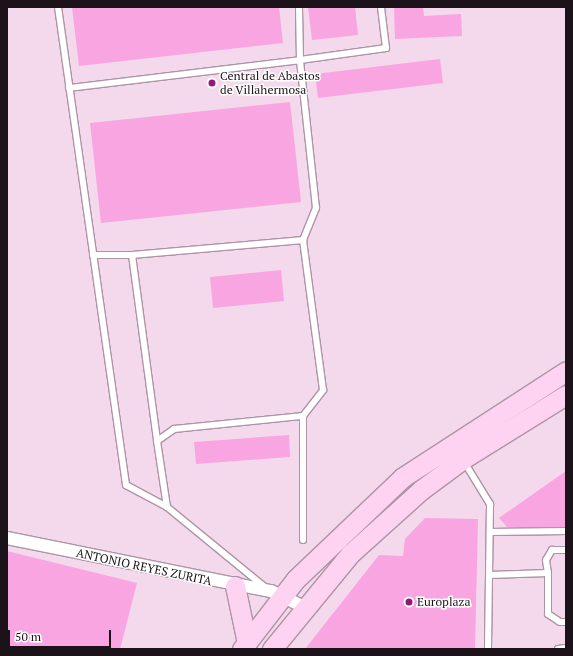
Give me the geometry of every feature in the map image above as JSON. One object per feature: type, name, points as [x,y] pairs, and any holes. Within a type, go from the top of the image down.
[{"type":"main road","points":[[272,649],[304,607],[350,554],[421,490],[458,451],[566,371]]},
{"type":"main road","points":[[245,646],[276,593],[403,477],[458,451],[566,395]]},
{"type":"main road","points":[[234,586],[245,646]]},
{"type":"street","name":"ANTONIO REYES ZURITA","points":[[7,538],[234,586],[276,593]]},
{"type":"street","points":[[276,593],[304,607]]},
{"type":"lane","points":[[58,7],[126,485],[167,507],[276,593]]},
{"type":"lane","points":[[299,7],[300,60],[316,208],[303,240],[323,390],[303,416],[303,540]]},
{"type":"lane","points":[[69,88],[386,48],[381,7]]},
{"type":"lane","points":[[93,254],[132,255],[303,240]]},
{"type":"lane","points":[[132,255],[167,507]]},
{"type":"lane","points":[[157,441],[174,429],[303,416]]},
{"type":"lane","points":[[458,451],[490,504],[488,649]]},
{"type":"lane","points":[[490,532],[566,531]]},
{"type":"lane","points":[[566,550],[552,550],[546,560],[548,573],[548,614],[560,622],[566,622]]},
{"type":"lane","points":[[489,575],[548,573]]},
{"type":"lane","points":[[558,649],[566,648]]},
{"type":"building","points":[[72,7],[279,7],[283,43],[79,66]]},
{"type":"building","points":[[308,7],[355,7],[358,35],[312,40]]},
{"type":"building","points":[[394,7],[423,7],[424,16],[461,14],[462,36],[395,39]]},
{"type":"building","points":[[440,59],[443,83],[318,98],[315,74]]},
{"type":"building","points":[[290,102],[301,202],[101,223],[90,123]]},
{"type":"building","points":[[281,270],[284,301],[213,308],[210,277]]},
{"type":"building","points":[[289,435],[290,457],[196,464],[194,442]]},
{"type":"building","points":[[566,471],[566,527],[507,527],[499,518]]},
{"type":"building","name":"Europlaza","points":[[425,518],[478,519],[475,649],[305,649],[379,555],[403,556],[405,539]]},
{"type":"building","points":[[7,551],[137,583],[120,649],[7,649]]},
{"type":"place","name":"Central de Abastos de Villahermosa","points":[[212,83]]},
{"type":"place","name":"Europlaza","points":[[409,602]]}]
